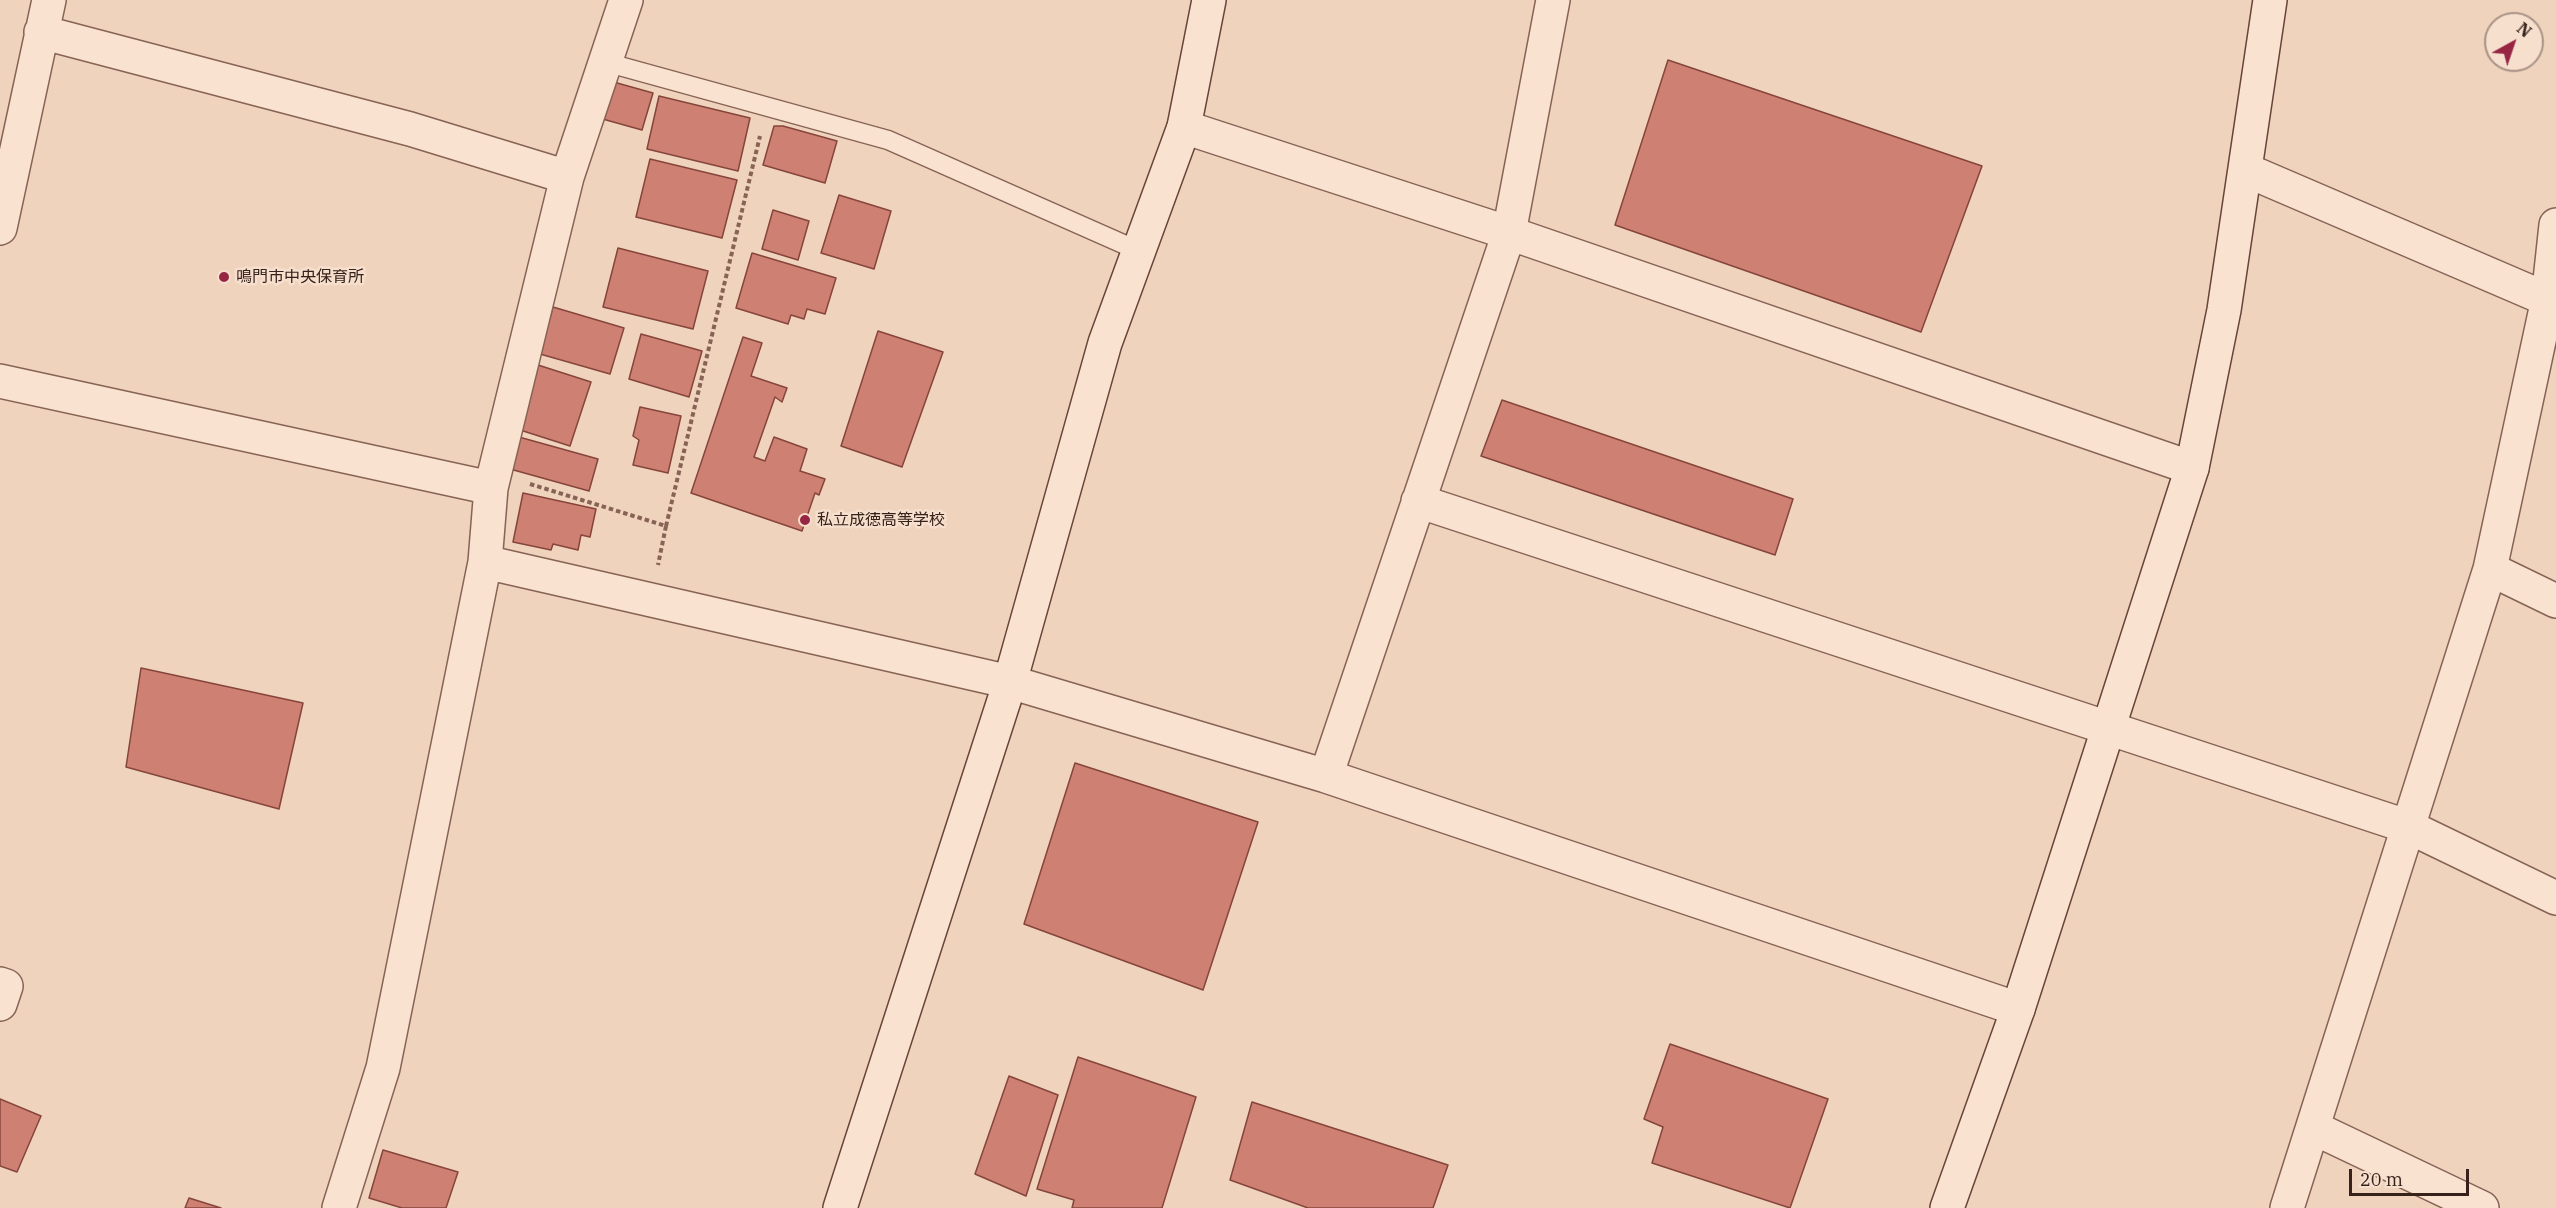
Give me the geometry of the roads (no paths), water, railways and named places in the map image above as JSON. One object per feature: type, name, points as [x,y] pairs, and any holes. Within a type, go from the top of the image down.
[{"type":"street","points":[[0,228],[49,0]]},
{"type":"street","points":[[339,1208],[383,1068],[485,562],[493,480],[567,177],[626,0]]},
{"type":"street","points":[[840,1208],[1010,682],[1105,343],[1184,128],[1209,0]]},
{"type":"street","points":[[1326,776],[1509,233],[1553,0]]},
{"type":"street","points":[[1947,1208],[2018,1009],[2192,468],[2224,310],[2270,0]]},
{"type":"street","points":[[41,32],[410,129],[567,177]]},
{"type":"street","points":[[1184,128],[1509,233],[2192,468]]},
{"type":"street","points":[[2246,170],[2552,301]]},
{"type":"street","points":[[2287,1208],[2490,569],[2552,301],[2556,225]]},
{"type":"street","points":[[0,381],[493,480]]},
{"type":"street","points":[[1418,501],[2409,827],[2556,898]]},
{"type":"street","points":[[485,562],[1010,682],[1326,776],[2018,1009]]},
{"type":"street","points":[[2490,569],[2556,601]]},
{"type":"street","points":[[0,984],[6,986],[0,1004]]},
{"type":"street","points":[[2314,1128],[2482,1208]]},
{"type":"lane","points":[[605,62],[888,140],[1139,251]]},
{"type":"place","name":"鳴門市中央保育所","points":[[224,277]]},
{"type":"place","name":"私立成徳高等学校","points":[[805,520]]}]
